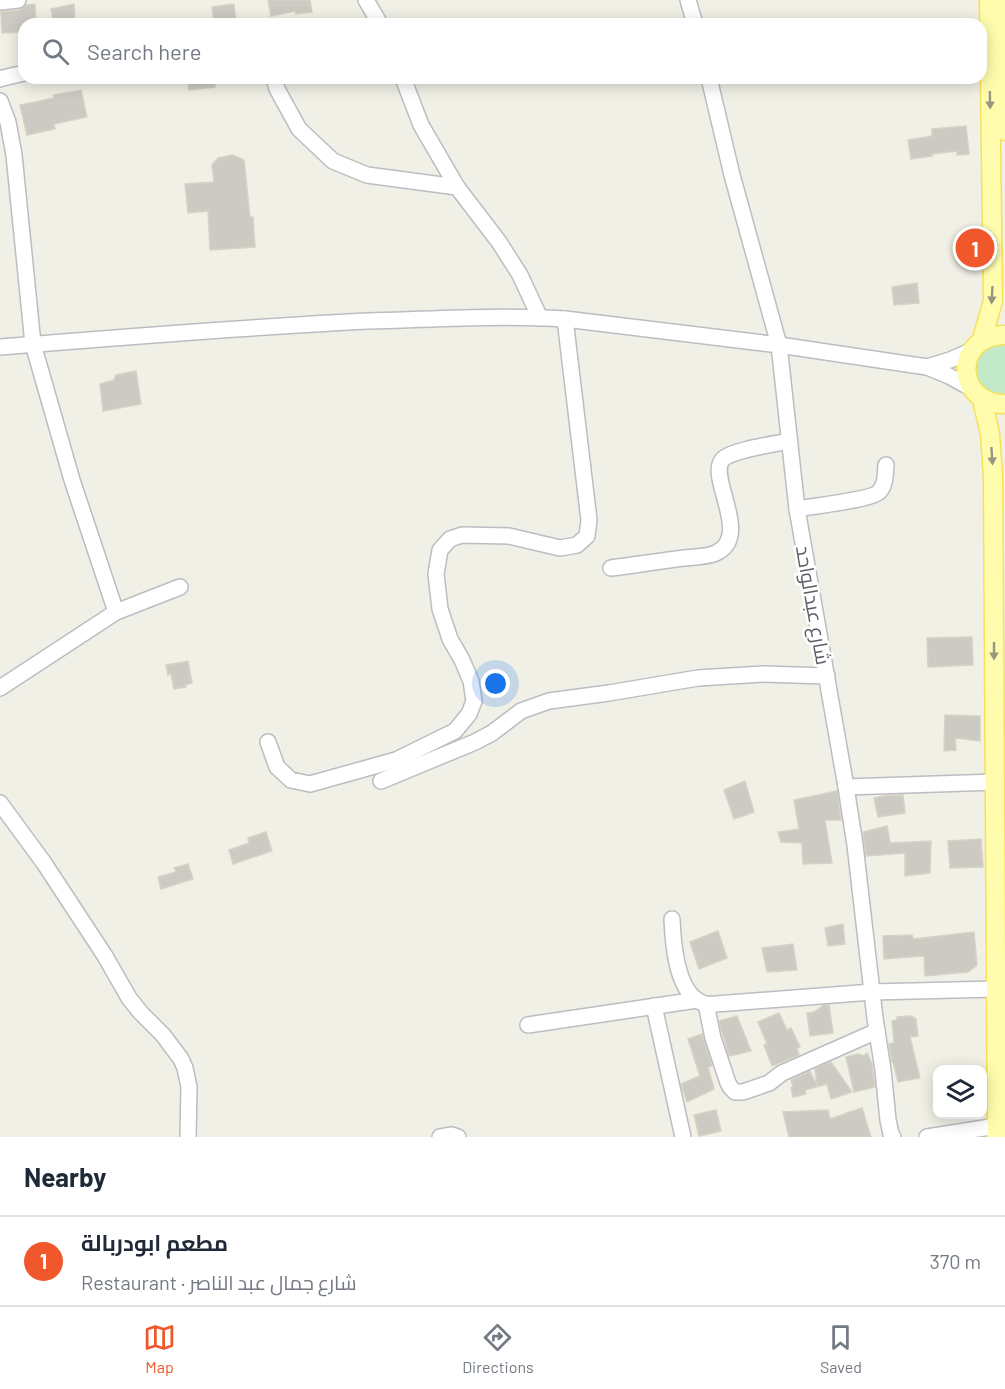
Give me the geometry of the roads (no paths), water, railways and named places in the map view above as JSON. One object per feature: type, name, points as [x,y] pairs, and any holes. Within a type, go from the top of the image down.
[{"type":"main road","points":[[990,0],[993,301],[977,345],[966,363],[967,376],[976,393],[990,434],[993,475],[997,1131]]},
{"type":"main road","points":[[1004,0],[1005,131]]},
{"type":"main road","points":[[977,345],[994,335],[1005,335]]},
{"type":"main road","points":[[976,393],[992,403],[1005,404]]},
{"type":"street","points":[[0,2],[18,0]]},
{"type":"street","points":[[366,0],[376,18]]},
{"type":"street","points":[[688,0],[693,18]]},
{"type":"street","points":[[0,79],[18,74]]},
{"type":"street","points":[[276,84],[299,129],[333,161],[367,175],[457,187]]},
{"type":"street","points":[[405,84],[421,125],[457,187],[499,242],[520,275],[540,318]]},
{"type":"street","name":"شارع عبدالواحد","points":[[710,84],[732,175],[779,345],[797,508],[855,845],[877,1031],[893,1137]]},
{"type":"street","points":[[0,101],[8,122],[14,155],[33,345],[72,480],[116,612]]},
{"type":"street","points":[[0,347],[300,325],[453,318],[565,319],[779,345],[927,367],[949,376],[976,393]]},
{"type":"street","points":[[268,742],[277,766],[291,780],[310,784],[396,760],[455,731],[469,714],[474,700],[471,681],[450,639],[440,609],[436,574],[440,550],[450,539],[462,535],[509,536],[561,548],[577,545],[587,536],[589,520],[565,319]]},
{"type":"street","points":[[927,367],[950,360],[977,345]]},
{"type":"street","points":[[611,568],[716,553],[724,547],[730,537],[730,519],[720,477],[720,463],[734,453],[789,441]]},
{"type":"street","points":[[797,508],[866,498],[878,494],[885,483],[886,465]]},
{"type":"street","points":[[0,688],[116,612],[180,587]]},
{"type":"street","points":[[381,781],[475,742],[492,733],[521,711],[549,701],[698,678],[763,674],[826,676]]},
{"type":"street","points":[[846,787],[996,782]]},
{"type":"street","points":[[0,803],[44,863],[105,956],[129,998],[163,1035],[181,1059],[189,1087],[188,1137]]},
{"type":"street","points":[[672,919],[679,971],[687,988],[702,1002],[728,1083],[735,1092],[743,1092],[769,1083],[782,1072],[877,1031]]},
{"type":"street","points":[[528,1025],[654,1006],[702,1002],[716,1004],[872,992],[995,989]]},
{"type":"street","points":[[654,1006],[683,1137]]},
{"type":"street","points":[[927,1137],[997,1131]]},
{"type":"street","points":[[440,1137],[452,1135],[458,1137]]},
{"type":"place","name":"مطعم ابودربالة","points":[[975,248]]}]
